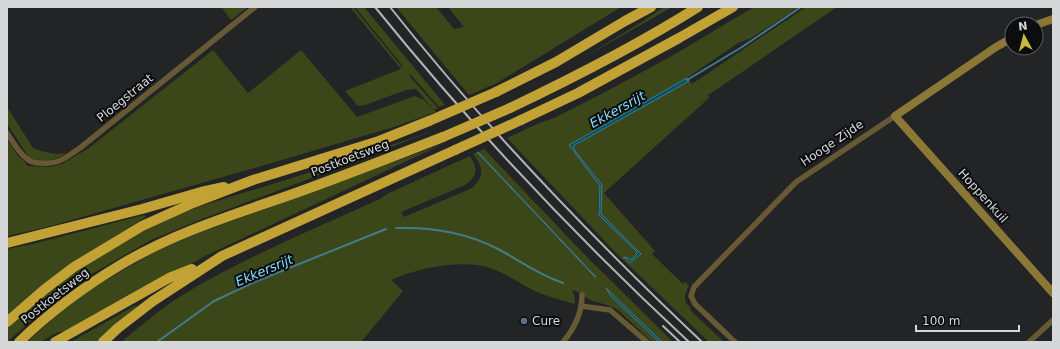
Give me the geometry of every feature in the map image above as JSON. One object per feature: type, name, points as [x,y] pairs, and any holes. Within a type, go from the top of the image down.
[{"type":"highway","points":[[625,21],[642,7]]},
{"type":"highway","name":"Postkoetsweg","points":[[7,322],[74,267],[142,226],[164,215],[253,180],[379,141],[430,121],[496,92],[556,62],[651,7]]},
{"type":"highway","name":"Postkoetsweg","points":[[19,342],[60,306],[88,285],[123,263],[153,248],[198,228],[443,137],[510,108],[567,81],[618,54],[698,7]]},
{"type":"highway","points":[[56,341],[170,278],[222,256],[578,93],[733,7]]},
{"type":"highway","points":[[7,243],[142,210],[201,192],[253,180]]},
{"type":"highway","points":[[103,342],[118,328],[153,301],[222,256]]},
{"type":"street","name":"Ploegstraat","points":[[7,133],[27,160],[33,163],[50,164],[62,160],[80,148],[255,7]]},
{"type":"street","name":"Hooge Zijde","points":[[735,342],[694,304],[691,296],[694,287],[796,182],[1004,42]]},
{"type":"street","name":"Hoppenkuil","points":[[895,116],[1053,293]]},
{"type":"street","points":[[564,342],[574,328],[581,306],[582,295]]},
{"type":"street","points":[[581,306],[610,310],[647,342]]},
{"type":"street","points":[[1029,342],[1053,320]]},
{"type":"green space","points":[[221,7],[248,7],[231,20]]},
{"type":"green space","points":[[350,7],[353,7],[402,67],[403,66],[355,7],[364,7],[445,105],[439,107],[410,74],[410,77],[438,108],[434,110],[416,89],[406,90],[365,105],[358,106],[345,91],[401,69]]},
{"type":"green space","points":[[396,7],[436,7],[454,29],[464,27],[448,7],[621,7],[497,83],[469,95]]},
{"type":"green space","points":[[664,7],[672,7],[583,58],[643,21]]},
{"type":"green space","points":[[754,7],[799,7],[751,38],[738,43],[687,78],[569,145],[600,186],[598,212],[637,252],[631,261],[626,257],[624,258],[631,263],[640,253],[601,214],[602,185],[575,151],[573,146],[689,81],[692,84],[806,7],[837,7],[707,96],[710,97],[604,193],[655,251],[652,254],[683,284],[685,282],[689,286],[686,292],[685,300],[691,311],[724,342],[709,342],[619,256],[507,138],[554,118],[609,90],[670,57]]},
{"type":"green space","points":[[213,50],[248,93],[301,50],[357,117],[415,96],[424,100],[436,112],[397,126],[258,167],[47,227],[7,236],[7,140],[27,166],[50,167],[62,164],[89,148]]},
{"type":"green space","points":[[7,107],[33,148],[57,154],[67,153],[58,158],[44,161],[29,157],[7,124]]},
{"type":"green space","points":[[435,130],[151,240],[83,279],[55,300],[7,342],[7,328],[55,287],[108,251],[161,222],[211,203],[318,170]]},
{"type":"green space","points":[[443,144],[205,256],[71,331],[58,332],[40,342],[27,342],[63,310],[91,289],[156,251],[199,233]]},
{"type":"green space","points":[[484,149],[588,258],[673,342],[652,342],[618,310],[590,300],[575,291],[572,290],[575,304],[537,292],[496,270],[479,265],[466,264],[440,266],[414,272],[391,280],[403,291],[361,342],[121,342],[171,302],[212,278],[259,254],[470,156],[475,172],[469,182],[401,212],[404,217],[470,189],[478,181],[481,173],[481,168],[473,154],[477,152],[595,277],[478,152]]},
{"type":"green space","points":[[144,215],[146,217],[72,263],[7,317],[7,249],[33,244]]},
{"type":"green space","points":[[134,306],[138,306],[97,342],[71,342]]},
{"type":"water","points":[[687,78],[689,81],[573,146],[575,151],[602,185],[601,214],[641,254],[630,263],[623,258],[626,257],[631,260],[637,252],[599,215],[600,186],[569,145]]},
{"type":"water","points":[[478,152],[596,277],[595,277]]},
{"type":"water","points":[[606,288],[662,342],[659,342],[610,295]]},
{"type":"waterway","name":"Ekkersrijt","points":[[687,80],[742,47],[801,7]]},
{"type":"waterway","name":"Ekkersrijt","points":[[396,228],[422,228],[473,238],[498,249],[545,276],[563,283]]},
{"type":"waterway","name":"Ekkersrijt","points":[[157,342],[214,301],[257,281],[386,229]]},
{"type":"railway","points":[[375,7],[449,95],[526,180],[606,263],[689,342]]},
{"type":"railway","points":[[390,7],[463,95],[540,180],[580,222],[702,342]]},
{"type":"railway","points":[[663,326],[680,342]]},
{"type":"place","name":"Cure","points":[[524,321]]}]
